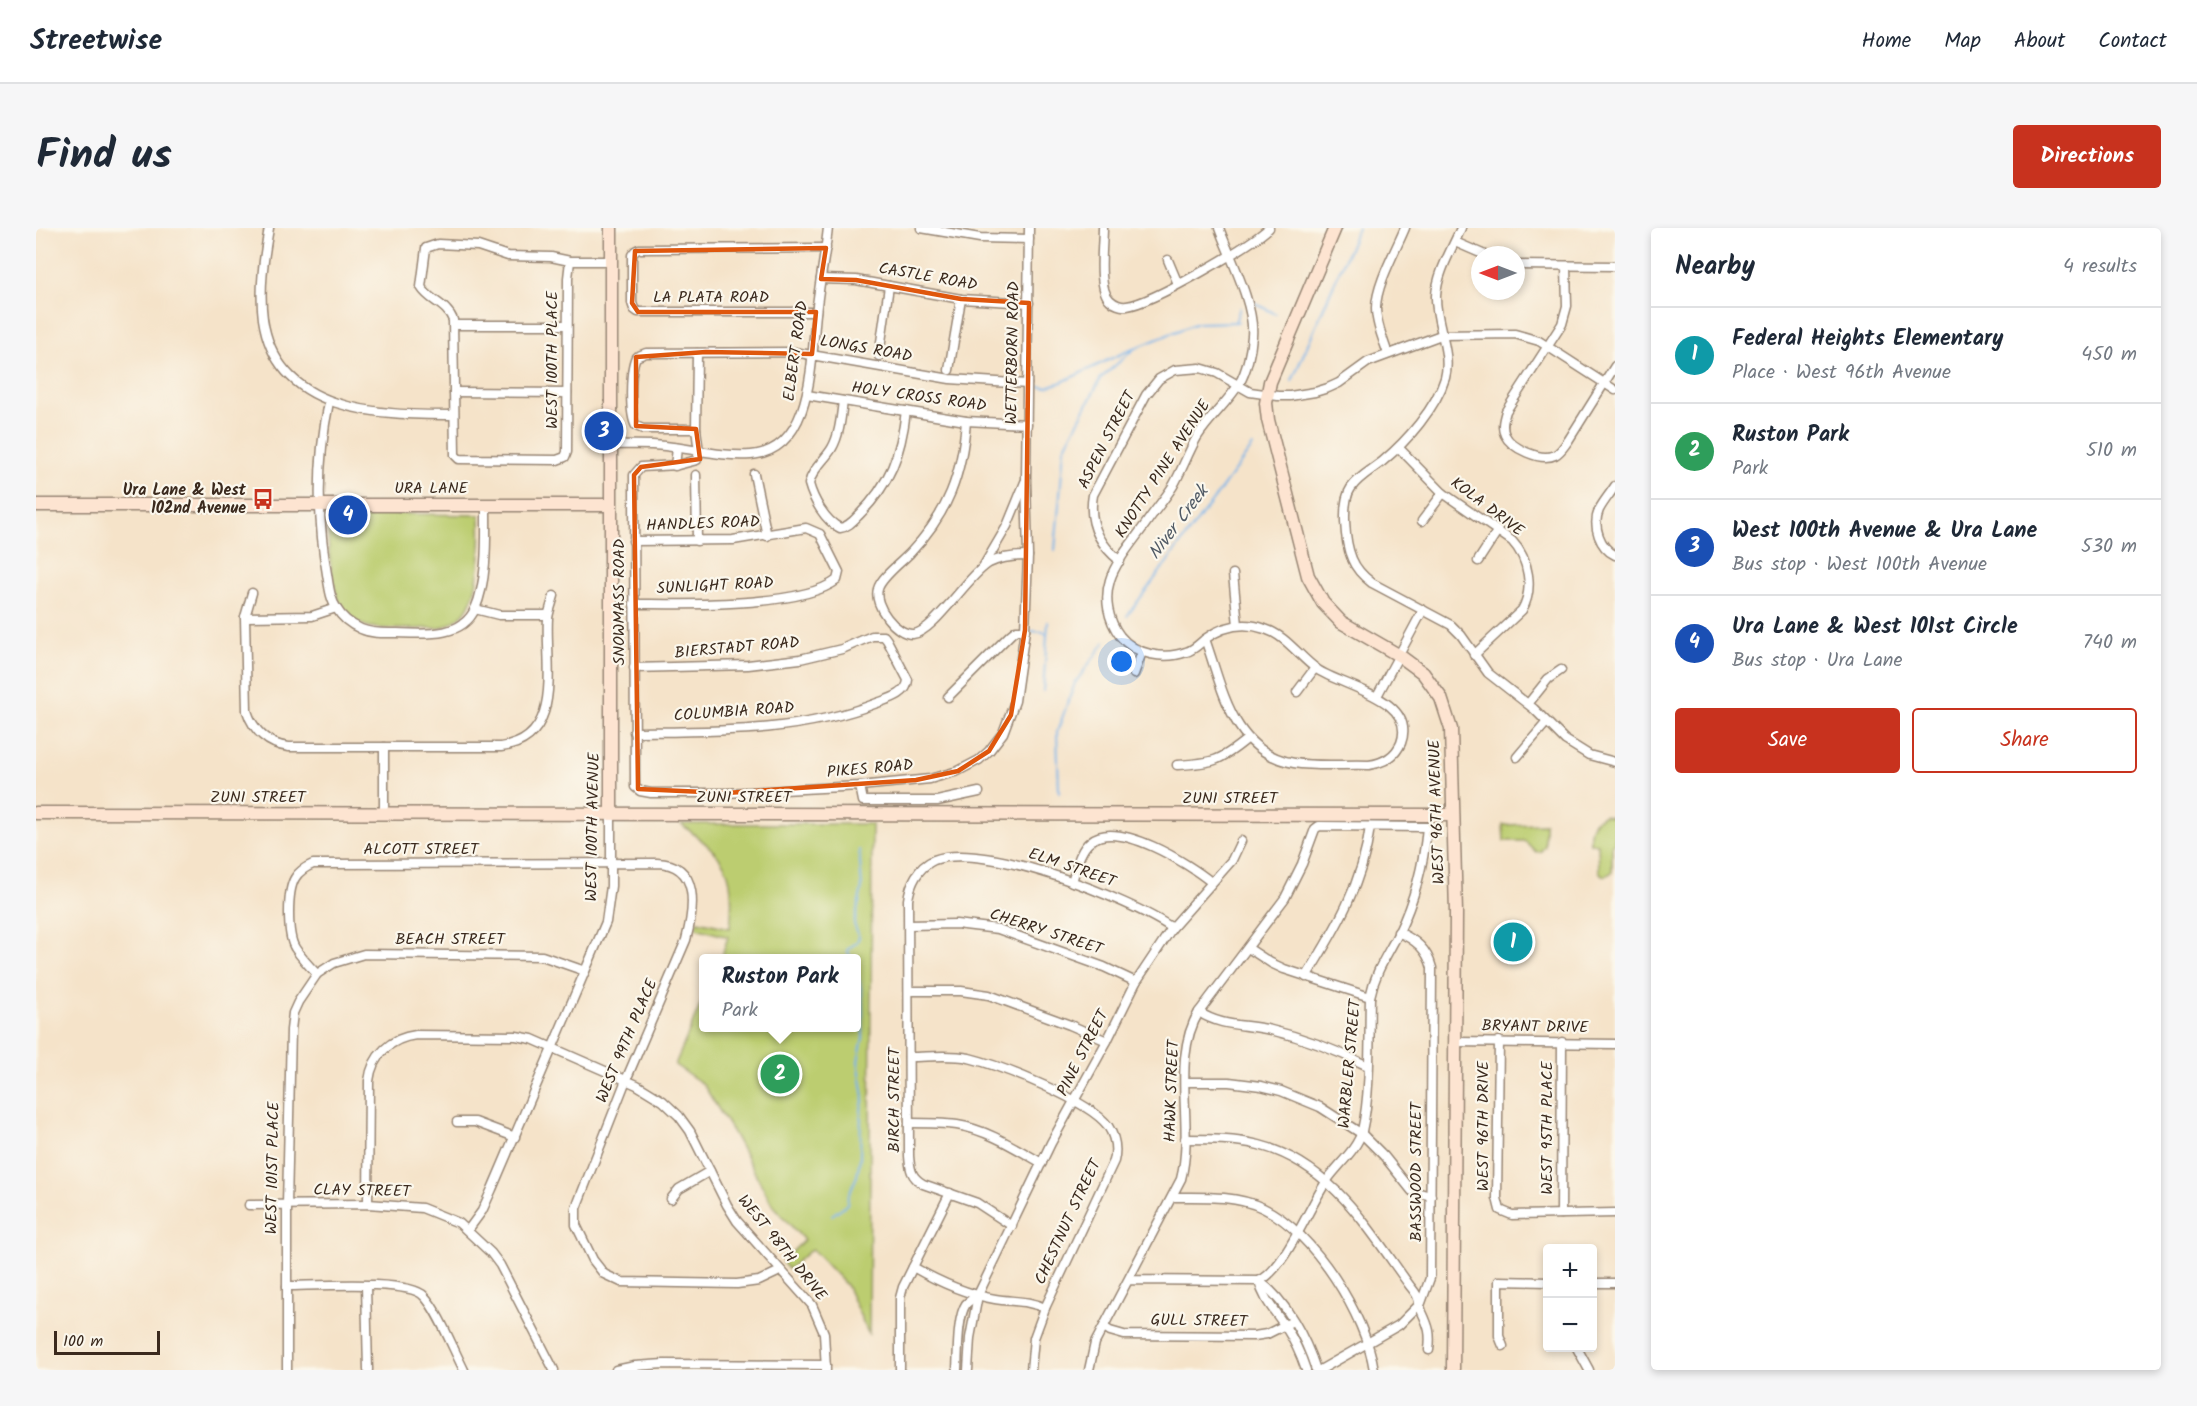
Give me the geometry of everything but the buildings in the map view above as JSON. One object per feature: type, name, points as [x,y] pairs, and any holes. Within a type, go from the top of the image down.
[{"type":"street","points":[[269,228],[262,288],[262,309],[267,336],[276,356],[291,377],[304,389],[329,402],[388,413],[454,415],[454,325],[451,313],[428,295],[422,286],[425,252],[429,246],[438,244],[478,246],[504,256],[551,257],[570,261],[611,261]]},
{"type":"street","name":"WEST 100TH AVENUE","points":[[468,1230],[482,1211],[554,1049],[606,922],[611,864],[611,228]]},
{"type":"street","name":"ELBERT ROAD","points":[[610,445],[753,455],[766,451],[782,441],[793,430],[804,409],[828,228]]},
{"type":"street","points":[[921,228],[980,238],[1029,240]]},
{"type":"street","name":"WETTERBORN ROAD","points":[[1023,648],[1028,556],[1026,479],[1029,228]]},
{"type":"street","points":[[1102,228],[1105,294],[1112,302],[1122,306],[1131,305],[1178,284],[1252,243],[1269,228]]},
{"type":"street","name":"KNOTTY PINE AVENUE","points":[[1142,652],[1119,635],[1109,613],[1107,591],[1112,574],[1172,486],[1198,437],[1239,385],[1250,351],[1252,327],[1246,300],[1219,228]]},
{"type":"street","name":"WEST 96TH AVENUE","points":[[1335,228],[1278,362],[1267,395],[1268,420],[1308,576],[1315,591],[1341,622],[1416,667],[1434,686],[1447,714],[1452,742],[1452,815],[1455,838],[1454,1370]]},
{"type":"street","points":[[1388,354],[1377,316],[1376,301],[1406,228]]},
{"type":"street","points":[[1461,228],[1440,277],[1436,294],[1447,363],[1444,382],[1418,426],[1399,448],[1357,481],[1347,496],[1345,509],[1352,560],[1367,579],[1440,618],[1456,630],[1488,673],[1528,704],[1546,723],[1577,748],[1599,759],[1615,762]]},
{"type":"street","points":[[1455,242],[1471,249]]},
{"type":"street","name":"LA PLATA ROAD","points":[[816,312],[638,312],[632,303],[633,252],[645,249],[826,249]]},
{"type":"street","points":[[1168,260],[1178,284]]},
{"type":"street","name":"WEST 100TH PLACE","points":[[454,415],[455,455],[459,459],[557,460],[564,458],[567,452],[567,325],[570,261]]},
{"type":"street","points":[[1525,265],[1615,266]]},
{"type":"street","points":[[1566,266],[1566,312],[1562,324],[1504,416],[1505,435],[1530,454],[1548,457],[1560,451],[1615,366]]},
{"type":"street","name":"CASTLE ROAD","points":[[821,279],[856,280],[961,299],[1029,303]]},
{"type":"street","points":[[879,356],[889,286]]},
{"type":"street","points":[[949,370],[961,299]]},
{"type":"street","points":[[454,325],[567,325]]},
{"type":"street","name":"ASPEN STREET","points":[[1120,561],[1107,550],[1096,532],[1092,503],[1096,488],[1146,395],[1167,373],[1193,367],[1208,369],[1250,392],[1290,396],[1322,390],[1339,383],[1368,362],[1441,335],[1515,334],[1530,336],[1615,390]]},
{"type":"street","name":"LONGS ROAD","points":[[696,429],[643,429],[638,428],[634,423],[633,362],[639,355],[794,352],[950,379],[1028,384]]},
{"type":"street","points":[[677,448],[675,465],[697,460],[699,452],[696,429],[697,353]]},
{"type":"street","points":[[454,392],[567,393]]},
{"type":"street","name":"HOLY CROSS ROAD","points":[[807,395],[966,421],[1027,424]]},
{"type":"street","points":[[843,400],[836,441],[809,480],[811,492],[831,522],[837,527],[845,527],[869,505],[891,473],[901,444],[906,411]]},
{"type":"street","points":[[329,402],[320,450],[321,543],[330,591],[336,608],[346,620],[364,630],[419,634],[439,633],[454,629],[466,621],[475,609],[484,567],[486,505]]},
{"type":"street","name":"WETTERBORN ROAD","points":[[966,421],[960,469],[948,502],[921,541],[879,585],[878,606],[898,629],[907,634],[918,633],[949,605],[983,567],[1007,526],[1026,479]]},
{"type":"street","name":"KOLA DRIVE","points":[[1399,448],[1443,494],[1498,530],[1515,545],[1525,565],[1529,580],[1526,603],[1519,614],[1474,655]]},
{"type":"street","name":"SNOWMASS ROAD","points":[[638,789],[634,782],[633,541],[636,472],[641,467],[675,465]]},
{"type":"street","points":[[754,474],[767,536]]},
{"type":"street","points":[[696,475],[697,541]]},
{"type":"street","points":[[1615,486],[1599,510],[1597,527],[1602,544],[1615,555]]},
{"type":"street","points":[[1422,520],[1443,494]]},
{"type":"street","name":"URA LANE","points":[[36,505],[610,505]]},
{"type":"street","name":"HANDLES ROAD","points":[[633,541],[734,540],[806,528],[820,534],[831,553]]},
{"type":"street","points":[[1478,561],[1498,530]]},
{"type":"street","name":"SUNLIGHT ROAD","points":[[634,604],[733,603],[804,593],[822,588],[837,580],[839,572],[831,553]]},
{"type":"street","points":[[983,567],[1002,558],[1028,556]]},
{"type":"street","points":[[1233,574],[1238,624]]},
{"type":"street","points":[[252,593],[245,616],[247,711],[252,724],[260,734],[283,746],[507,746],[520,741],[536,730],[545,715],[548,615],[554,596]]},
{"type":"street","points":[[245,616],[312,616],[336,608]]},
{"type":"street","points":[[475,609],[499,615],[548,615]]},
{"type":"street","points":[[1377,696],[1423,610]]},
{"type":"street","points":[[1134,674],[1142,652],[1153,655],[1174,655],[1191,650],[1205,639],[1226,628],[1238,624],[1253,625],[1272,632],[1315,668],[1341,682],[1377,696],[1391,705],[1398,714],[1402,730],[1400,746],[1389,759],[1380,763],[1295,764],[1273,756],[1247,739],[1232,717],[1205,639]]},
{"type":"street","points":[[948,697],[1011,633],[1016,630],[1025,630]]},
{"type":"street","name":"BIERSTADT ROAD","points":[[634,668],[748,665],[800,659],[842,649],[877,634],[884,636],[898,659]]},
{"type":"street","name":"PIKES ROAD","points":[[638,789],[651,793],[726,793],[860,786],[937,777],[958,771],[979,760],[997,742],[1007,726],[1015,701],[1023,648]]},
{"type":"street","name":"COLUMBIA ROAD","points":[[634,732],[716,731],[775,727],[850,712],[894,697],[904,690],[908,684],[907,676],[898,659]]},
{"type":"street","points":[[1297,692],[1315,668]]},
{"type":"street","points":[[1528,704],[1548,679],[1561,670]]},
{"type":"street","points":[[1517,757],[1546,723]]},
{"type":"street","points":[[1177,765],[1209,764],[1217,761],[1247,739]]},
{"type":"street","points":[[384,747],[384,813]]},
{"type":"street","points":[[860,786],[864,801],[937,801],[979,792]]},
{"type":"street","name":"ZUNI STREET","points":[[36,813],[1452,815]]},
{"type":"street","name":"HAWK STREET","points":[[1089,1370],[1093,1348],[1173,1197],[1184,1169],[1187,1044],[1189,1032],[1199,1012],[1285,898],[1302,864],[1315,829],[1318,826],[1370,827]]},
{"type":"street","points":[[1306,977],[1340,921],[1352,895],[1365,855],[1370,827]]},
{"type":"street","name":"WARBLER STREET","points":[[1259,1281],[1274,1270],[1327,1180],[1362,1134],[1368,1066],[1370,997],[1377,969],[1398,932],[1417,884],[1424,858],[1427,827],[1370,827]]},
{"type":"street","points":[[1071,882],[1087,845],[1099,836],[1116,834],[1176,858],[1197,870],[1211,882]]},
{"type":"street","name":"PINE STREET","points":[[968,1369],[972,1324],[978,1295],[1042,1163],[1076,1102],[1136,982],[1172,928],[1235,856],[1241,841]]},
{"type":"street","name":"ELM STREET","points":[[956,857],[1007,862],[1071,882],[1135,906],[1172,928]]},
{"type":"street","name":"BIRCH STREET","points":[[950,1193],[923,1184],[912,1175],[909,1156],[909,891],[919,872],[933,861],[956,857]]},
{"type":"street","name":"ALCOTT STREET","points":[[317,974],[295,948],[290,926],[291,887],[296,876],[308,866],[320,863],[657,863]]},
{"type":"street","name":"WEST 99TH PLACE","points":[[657,863],[668,864],[676,868],[685,876],[692,891],[691,917],[686,940],[626,1080],[577,1203],[576,1225],[593,1260],[604,1274],[621,1282],[737,1284],[759,1281],[780,1271]]},
{"type":"street","name":"CHERRY STREET","points":[[909,925],[956,924],[998,929],[1104,967],[1136,982]]},
{"type":"street","name":"BASSWOOD STREET","points":[[1318,1370],[1400,1325],[1421,1303],[1430,1278],[1432,968],[1425,950],[1409,937],[1398,932]]},
{"type":"street","points":[[1248,948],[1271,963],[1306,977],[1370,997]]},
{"type":"street","name":"BEACH STREET","points":[[317,974],[334,963],[364,954],[542,956],[585,971]]},
{"type":"street","name":"WEST 101ST PLACE","points":[[287,1370],[287,1205],[292,1019],[303,992],[317,974]]},
{"type":"street","points":[[909,991],[961,991],[989,995],[1107,1041]]},
{"type":"street","points":[[1199,1012],[1222,1023],[1257,1027],[1314,1042],[1368,1066]]},
{"type":"street","name":"WEST 98TH DRIVE","points":[[369,1204],[369,1080],[371,1067],[380,1052],[404,1037],[416,1035],[516,1036],[532,1040],[626,1080],[655,1095],[679,1116],[690,1131],[737,1221],[802,1293],[817,1314],[824,1333],[826,1368]]},
{"type":"street","name":"WEST 96TH DRIVE","points":[[1499,1041],[1497,1198],[1500,1210],[1512,1215],[1561,1214]]},
{"type":"street","name":"BRYANT DRIVE","points":[[1455,1042],[1615,1044]]},
{"type":"street","name":"WEST 95TH PLACE","points":[[1561,1214],[1562,1042]]},
{"type":"street","name":"CHESTNUT STREET","points":[[909,1057],[969,1058],[1037,1083],[1076,1102],[1107,1125],[1114,1141],[1116,1153],[1114,1161],[1045,1308],[1034,1338],[1031,1370]]},
{"type":"street","points":[[1185,1082],[1248,1084],[1281,1092],[1320,1107],[1362,1134],[1384,1156],[1412,1191],[1431,1196]]},
{"type":"street","points":[[457,1122],[476,1122],[514,1137]]},
{"type":"street","points":[[910,1123],[948,1124],[973,1130],[1002,1141],[1042,1163]]},
{"type":"street","points":[[1185,1139],[1234,1140],[1261,1145],[1295,1160],[1327,1180],[1353,1208],[1418,1294],[1422,1311],[1429,1324],[1429,1350]]},
{"type":"street","points":[[671,1199],[679,1189],[710,1171]]},
{"type":"street","points":[[900,1370],[900,1298],[950,1193],[977,1203],[1012,1226]]},
{"type":"street","points":[[1173,1197],[1224,1198],[1245,1201],[1263,1208],[1297,1231],[1347,1298],[1364,1329],[1374,1370]]},
{"type":"street","name":"CLAY STREET","points":[[249,1205],[369,1204],[422,1208],[449,1218],[468,1230]]},
{"type":"street","points":[[1561,1214],[1615,1213]]},
{"type":"street","points":[[468,1230],[500,1265],[554,1370]]},
{"type":"street","points":[[913,1267],[950,1287],[1001,1299],[1026,1300],[1045,1308]]},
{"type":"street","points":[[1129,1280],[1259,1281],[1270,1288],[1289,1324],[1306,1370]]},
{"type":"street","points":[[1503,1346],[1499,1336],[1499,1281],[1543,1282]]},
{"type":"street","points":[[1597,1283],[1615,1283]]},
{"type":"street","points":[[287,1286],[402,1286],[419,1292],[430,1304],[464,1370]]},
{"type":"street","points":[[366,1286],[368,1370]]},
{"type":"street","name":"PINE STREET","points":[[957,1369],[964,1309],[966,1303],[978,1295]]},
{"type":"street","points":[[1289,1324],[1306,1342],[1318,1370]]},
{"type":"street","name":"GULL STREET","points":[[1104,1327],[1110,1332],[1124,1335],[1254,1336],[1267,1334],[1289,1324]]},
{"type":"street","points":[[1579,1352],[1589,1370]]},
{"type":"street","points":[[616,1370],[635,1366],[826,1368]]},
{"type":"street","points":[[957,1369],[968,1369]]},
{"type":"highlighted area","points":[[826,248],[821,279],[856,280],[961,299],[1029,303],[1025,630],[1011,715],[989,751],[958,771],[916,780],[726,793],[638,789],[634,475],[641,467],[700,459],[696,429],[636,426],[636,357],[706,352],[812,354],[816,312],[638,312],[632,303],[635,251]]},
{"type":"green space","points":[[328,513],[480,515],[477,580],[470,604],[464,613],[453,622],[440,628],[377,628],[357,622],[346,613],[334,586]]},
{"type":"green space","points":[[1604,815],[1615,818],[1612,872],[1606,876],[1599,871],[1598,844],[1590,843],[1594,823]]},
{"type":"green space","points":[[681,824],[872,824],[869,1335],[846,1285],[812,1249],[788,1269],[782,1262],[804,1240],[773,1206],[703,1084],[675,1065],[699,1008],[699,1032],[861,1032],[861,954],[722,954],[728,937],[696,928],[697,921],[730,928],[732,897],[730,881],[721,860]]},
{"type":"green space","points":[[1545,824],[1545,846],[1541,851],[1536,852],[1525,841],[1504,841],[1503,825]]},
{"type":"waterway","name":"Niver Creek","points":[[1292,381],[1358,228]]},
{"type":"waterway","points":[[1253,302],[1276,314]]},
{"type":"waterway","points":[[1235,322],[1240,308]]},
{"type":"waterway","points":[[1034,386],[1047,387],[1062,382],[1123,353],[1197,323],[1239,322]]},
{"type":"waterway","points":[[1055,550],[1064,449],[1101,378],[1135,348]]},
{"type":"waterway","name":"Niver Creek","points":[[1127,616],[1253,446]]},
{"type":"waterway","points":[[1043,691],[1048,622]]},
{"type":"waterway","points":[[1030,631],[1044,632],[1047,635]]},
{"type":"waterway","name":"Niver Creek","points":[[1059,792],[1057,732],[1075,683],[1105,642]]},
{"type":"waterway","name":"Niver Creek","points":[[849,954],[847,950],[857,942],[859,937],[854,924],[862,888],[859,850]]},
{"type":"waterway","name":"Niver Creek","points":[[832,1215],[847,1204],[857,1176],[860,1158],[861,1110],[864,1097],[858,1061],[863,1038],[861,991]]},
{"type":"place","name":"West 100th Avenue & Ura Lane","points":[[604,431]]},
{"type":"place","name":"Ura Lane & West 102nd Avenue","points":[[263,499]]},
{"type":"place","name":"Ura Lane & West 101st Circle","points":[[348,515]]},
{"type":"place","name":"Federal Heights Elementary","points":[[1513,942]]},
{"type":"place","name":"Ruston Park","points":[[780,1074]]}]
